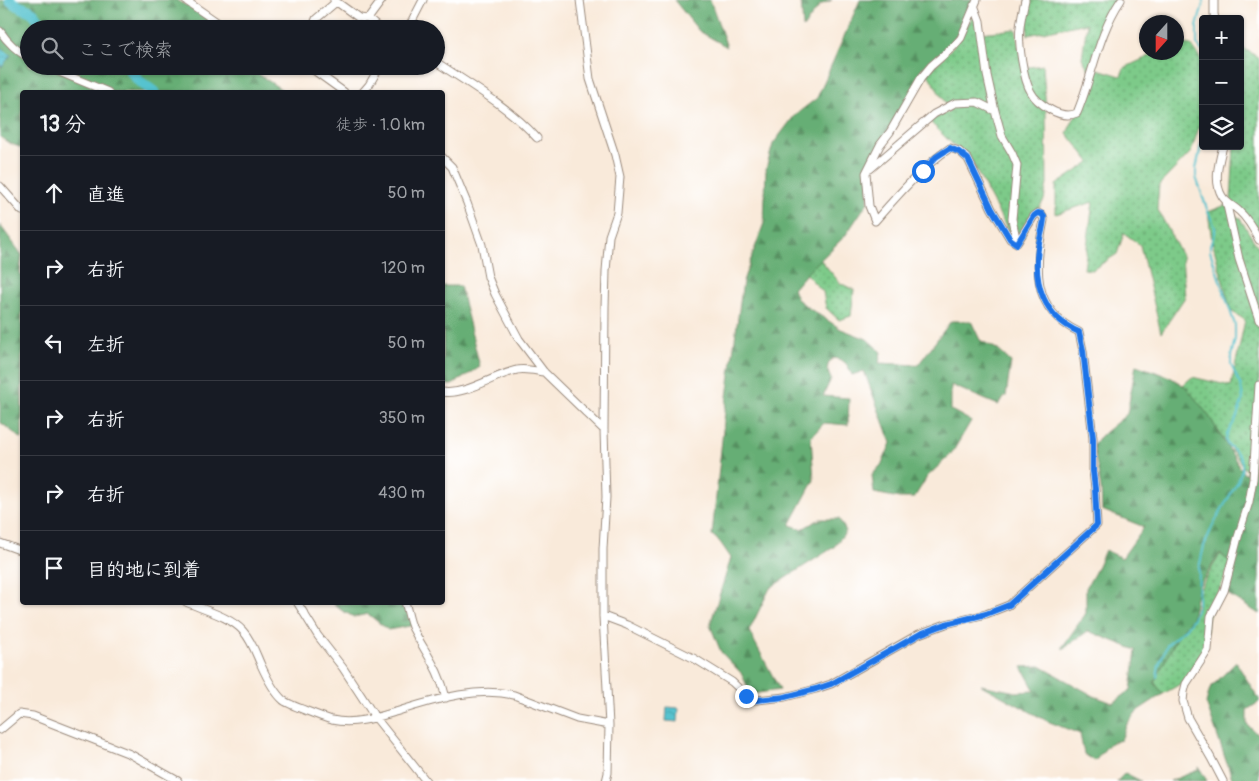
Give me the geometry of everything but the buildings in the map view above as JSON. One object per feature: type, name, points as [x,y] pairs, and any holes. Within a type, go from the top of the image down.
[{"type":"street","points":[[185,0],[214,20]]},
{"type":"street","points":[[316,20],[335,1],[359,18],[368,19],[382,0]]},
{"type":"street","points":[[413,20],[423,0]]},
{"type":"street","points":[[580,0],[590,79],[615,155],[620,177],[617,213],[609,236],[606,271],[604,430],[606,497],[603,549],[603,616],[609,724],[608,773],[606,781]]},
{"type":"street","points":[[1025,0],[1019,29],[1022,63],[1027,84],[1031,93],[1047,108],[1063,115],[1072,115],[1077,113],[1101,40],[1112,14],[1121,0]]},
{"type":"street","points":[[1214,0],[1214,15]]},
{"type":"street","points":[[976,2],[987,75],[995,111],[1002,136],[1017,166],[1012,219],[1017,244]]},
{"type":"street","points":[[976,2],[961,38],[921,78],[890,132],[880,145],[866,173],[869,206],[875,221],[936,157],[950,148],[968,159],[992,209],[1010,239],[1017,244]]},
{"type":"street","points":[[0,31],[6,40],[20,53]]},
{"type":"street","points":[[445,68],[494,100],[528,128],[537,138]]},
{"type":"street","points":[[67,75],[103,90]]},
{"type":"street","points":[[320,75],[341,90]]},
{"type":"street","points":[[365,90],[375,75]]},
{"type":"street","points":[[866,173],[934,114],[955,103],[977,102],[995,111]]},
{"type":"street","points":[[1222,150],[1217,180],[1221,195],[1241,212],[1252,226],[1259,240]]},
{"type":"street","points":[[445,160],[452,167],[467,203],[482,245],[488,277],[495,294],[519,339],[544,372],[604,430]]},
{"type":"street","points":[[0,186],[20,209]]},
{"type":"street","points":[[1226,201],[1239,259],[1259,320]]},
{"type":"street","points":[[603,616],[627,625],[695,659],[732,682],[751,700],[757,700],[785,697],[831,684],[920,634],[1009,605],[1024,592],[1097,525],[1093,471],[1093,438],[1083,350],[1079,332],[1067,327],[1053,313],[1046,304],[1039,285],[1037,269],[1038,249],[1044,220],[1042,214],[1038,213],[1034,216],[1017,244]]},
{"type":"street","points":[[445,393],[460,392],[519,369],[544,372]]},
{"type":"street","points":[[1223,781],[1188,718],[1183,701],[1186,684],[1208,650],[1211,616],[1224,592],[1249,502],[1253,479],[1259,385]]},
{"type":"street","points":[[0,543],[20,550]]},
{"type":"street","points":[[193,605],[222,617],[244,632],[250,640],[267,679],[284,701],[331,720],[348,722],[375,718],[475,692],[514,695],[577,719],[609,724]]},
{"type":"street","points":[[299,605],[375,718],[426,781]]},
{"type":"street","points":[[406,605],[412,627],[437,670],[446,698]]},
{"type":"street","points":[[0,730],[19,714],[33,716],[130,754],[178,781]]},
{"type":"green space","points":[[0,0],[177,0],[211,20],[20,20],[20,75],[260,75],[282,90],[20,90],[20,147],[0,137]]},
{"type":"green space","points":[[674,0],[710,0],[727,47],[699,31]]},
{"type":"green space","points":[[801,0],[832,0],[820,5],[803,28]]},
{"type":"green space","points":[[860,0],[978,0],[968,21],[908,100],[869,166],[868,202],[845,236],[793,289],[797,299],[810,309],[841,329],[867,339],[881,352],[879,363],[918,365],[951,321],[971,321],[980,340],[997,349],[1011,362],[1006,396],[998,405],[951,385],[951,410],[971,421],[952,453],[927,477],[914,498],[899,498],[874,493],[872,475],[882,464],[891,443],[864,371],[852,375],[843,361],[833,358],[830,361],[828,373],[831,379],[823,396],[849,398],[848,425],[824,423],[811,437],[814,480],[790,525],[802,529],[820,519],[839,519],[846,531],[834,547],[770,588],[749,631],[780,690],[751,694],[741,673],[721,652],[710,625],[731,558],[720,542],[712,535],[725,411],[743,281],[764,223],[766,169],[773,144],[795,115],[817,98]]},
{"type":"green space","points":[[1026,0],[1115,0],[1105,19],[1089,70],[1082,58],[1087,23],[1028,35]]},
{"type":"green space","points":[[977,10],[981,33],[1016,29],[1023,68],[1043,65],[1047,183],[1044,200],[1017,243],[1014,242],[968,155],[953,145],[929,121],[950,111],[928,74],[957,42]]},
{"type":"green space","points":[[1184,44],[1191,45],[1199,56],[1199,127],[1191,152],[1159,185],[1157,208],[1182,256],[1185,297],[1161,333],[1140,245],[1124,233],[1117,254],[1092,270],[1084,269],[1093,202],[1056,214],[1056,185],[1090,162],[1067,133],[1098,69],[1121,76],[1124,68],[1141,60],[1184,60]]},
{"type":"green space","points":[[1244,49],[1259,58],[1259,232],[1256,226],[1231,200],[1234,150],[1244,150]]},
{"type":"green space","points":[[1226,205],[1241,220],[1259,249],[1259,470],[1247,472],[1183,385],[1192,377],[1231,386],[1245,320],[1231,311],[1212,241],[1208,212]]},
{"type":"green space","points":[[0,225],[20,252],[20,437],[0,422]]},
{"type":"green space","points":[[820,259],[840,283],[854,290],[851,316],[839,320],[826,308],[823,292],[806,274]]},
{"type":"green space","points":[[445,286],[460,286],[480,367],[452,385],[445,385]]},
{"type":"green space","points":[[1136,365],[1170,377],[1186,387],[1209,416],[1244,474],[1259,471],[1259,614],[1226,593],[1232,564],[1220,553],[1198,588],[1192,618],[1179,634],[1154,682],[1163,694],[1137,711],[1127,724],[1121,740],[1110,743],[1095,761],[1084,754],[1080,734],[1047,721],[981,685],[1016,692],[1035,691],[1022,667],[1040,666],[1094,696],[1113,703],[1131,690],[1136,650],[1088,631],[1063,649],[1063,646],[1086,613],[1086,588],[1105,550],[1122,558],[1144,527],[1102,510],[1101,488],[1093,444],[1127,414]]},
{"type":"green space","points":[[1220,554],[1231,563],[1208,617],[1205,650],[1182,683],[1163,694],[1154,682],[1179,634],[1194,616],[1201,587]]},
{"type":"green space","points":[[335,605],[404,605],[415,625],[388,630],[368,614],[354,617]]},
{"type":"green space","points":[[1236,662],[1259,699],[1259,702],[1247,710],[1247,724],[1259,736],[1259,781],[1233,781],[1206,703],[1210,688]]},
{"type":"green space","points":[[1199,767],[1207,781],[1170,781],[1198,770]]},
{"type":"green space","points":[[1125,773],[1141,781],[1117,781]]},
{"type":"water","points":[[0,47],[11,55],[2,67],[0,65]]},
{"type":"water","points":[[667,707],[679,708],[678,722],[666,721]]},
{"type":"waterway","points":[[10,0],[15,5],[34,13],[39,20]]},
{"type":"waterway","points":[[1200,15],[1204,0]]},
{"type":"waterway","points":[[1199,19],[1197,44],[1199,47]]},
{"type":"waterway","points":[[134,75],[151,90]]},
{"type":"waterway","points":[[1157,677],[1159,665],[1167,645],[1186,628],[1193,618],[1198,605],[1199,568],[1204,546],[1213,525],[1238,481],[1242,469],[1242,462],[1239,456],[1227,444],[1226,440],[1243,399],[1241,386],[1231,365],[1235,325],[1210,251],[1215,227],[1196,177],[1200,150]]},
{"type":"route","points":[[746,696],[751,700],[785,697],[831,684],[920,634],[1009,605],[1097,525],[1093,471],[1093,438],[1083,350],[1079,332],[1067,327],[1053,313],[1046,304],[1039,285],[1037,269],[1038,249],[1044,217],[1038,213],[1034,216],[1017,244],[1010,239],[992,209],[968,159],[959,152],[950,148],[936,157],[923,171]]}]
